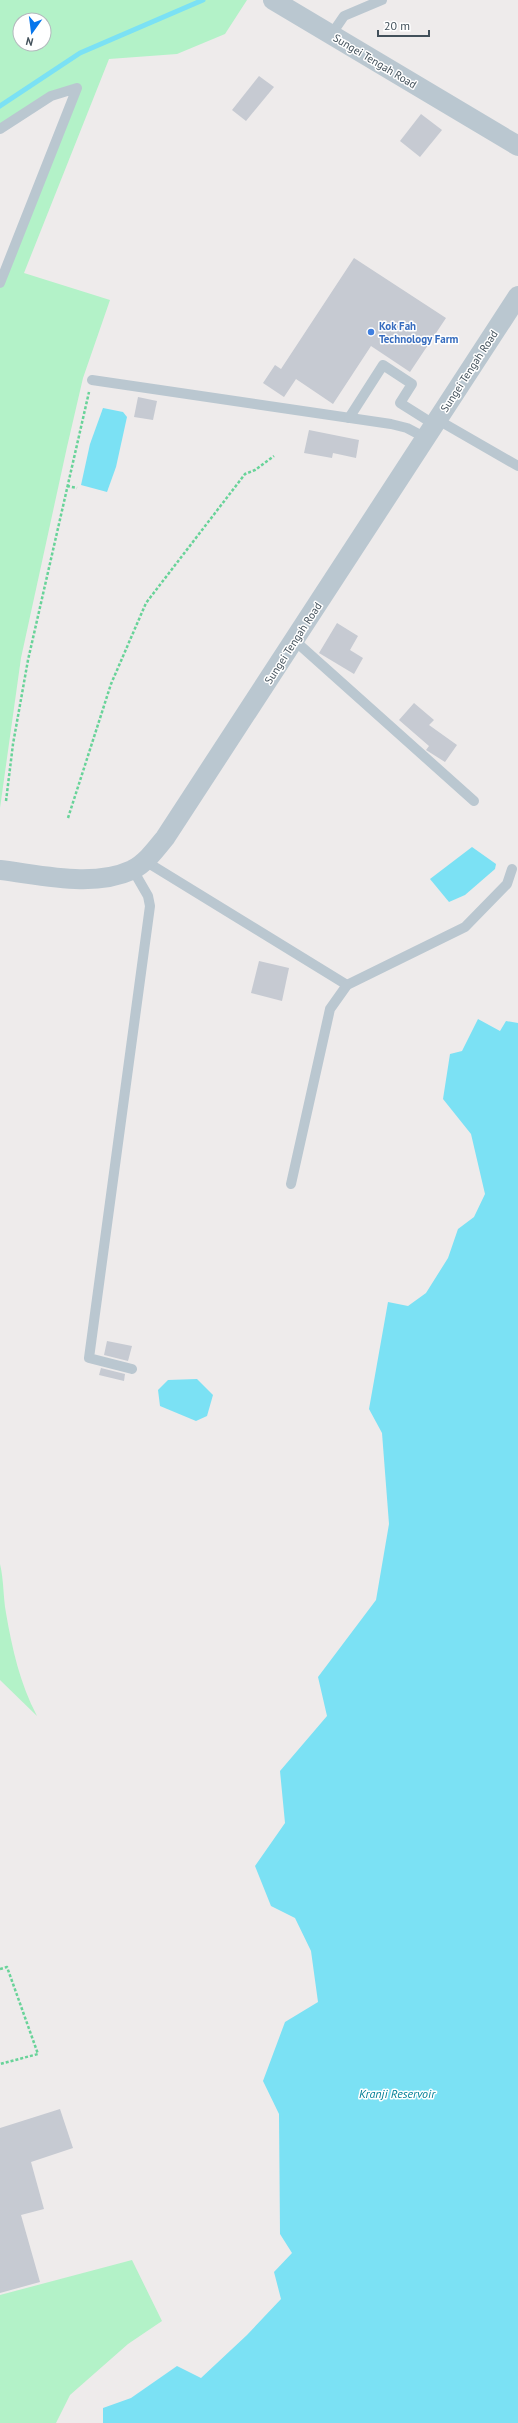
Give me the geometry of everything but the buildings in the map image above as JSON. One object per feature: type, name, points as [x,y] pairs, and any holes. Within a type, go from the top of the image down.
[{"type":"street","name":"Sungei Tengah Road","points":[[273,0],[518,146]]},
{"type":"street","name":"Sungei Tengah Road","points":[[0,870],[80,879],[108,878],[139,865],[166,838],[518,296]]},
{"type":"lane","points":[[331,35],[344,16],[382,0]]},
{"type":"lane","points":[[0,128],[51,96],[77,88],[0,283]]},
{"type":"lane","points":[[349,418],[383,365],[412,384],[400,403],[433,428],[518,466]]},
{"type":"lane","points":[[92,380],[407,428],[433,428]]},
{"type":"lane","points":[[294,640],[474,801]]},
{"type":"lane","points":[[139,865],[347,985]]},
{"type":"lane","points":[[132,1369],[89,1358],[150,906],[139,865]]},
{"type":"lane","points":[[291,1184],[324,1030],[330,1009],[347,985],[465,927],[507,884],[512,869]]},
{"type":"path","points":[[6,801],[13,744],[28,660],[92,380]]},
{"type":"path","points":[[68,818],[111,684],[146,603],[245,474],[255,470],[274,456]]},
{"type":"path","points":[[67,486],[77,488]]},
{"type":"path","points":[[0,1969],[7,1967],[38,2054],[0,2064]]},
{"type":"green space","points":[[0,0],[247,0],[225,34],[177,54],[109,59],[24,273],[110,300],[83,378],[21,658],[0,808],[0,283],[76,89],[51,96],[0,129]]},
{"type":"green space","points":[[0,1564],[4,1601],[14,1653],[21,1679],[37,1716],[0,1680]]},
{"type":"green space","points":[[132,2260],[162,2321],[128,2344],[70,2395],[56,2423],[0,2423],[0,2295]]},
{"type":"water","points":[[103,408],[123,412],[127,417],[116,467],[107,492],[81,485],[90,444]]},
{"type":"water","points":[[472,847],[496,864],[495,869],[465,895],[449,902],[430,879]]},
{"type":"water","name":"Kranji Reservoir","points":[[478,1019],[500,1031],[506,1021],[518,1023],[518,2423],[103,2423],[103,2408],[131,2398],[177,2366],[201,2378],[247,2335],[281,2299],[274,2272],[292,2253],[280,2234],[279,2114],[263,2081],[285,2022],[318,2002],[311,1951],[295,1918],[271,1906],[255,1866],[285,1823],[280,1771],[327,1716],[318,1677],[376,1600],[389,1524],[382,1433],[369,1409],[388,1302],[408,1306],[426,1293],[448,1258],[458,1229],[474,1217],[485,1194],[471,1134],[443,1099],[450,1054],[462,1051]]},
{"type":"water","points":[[197,1379],[213,1395],[207,1416],[196,1421],[160,1406],[158,1390],[168,1380]]},
{"type":"waterway","points":[[0,106],[80,53],[203,0]]},
{"type":"place","name":"Kok Fah Technology Farm","points":[[371,332]]}]
